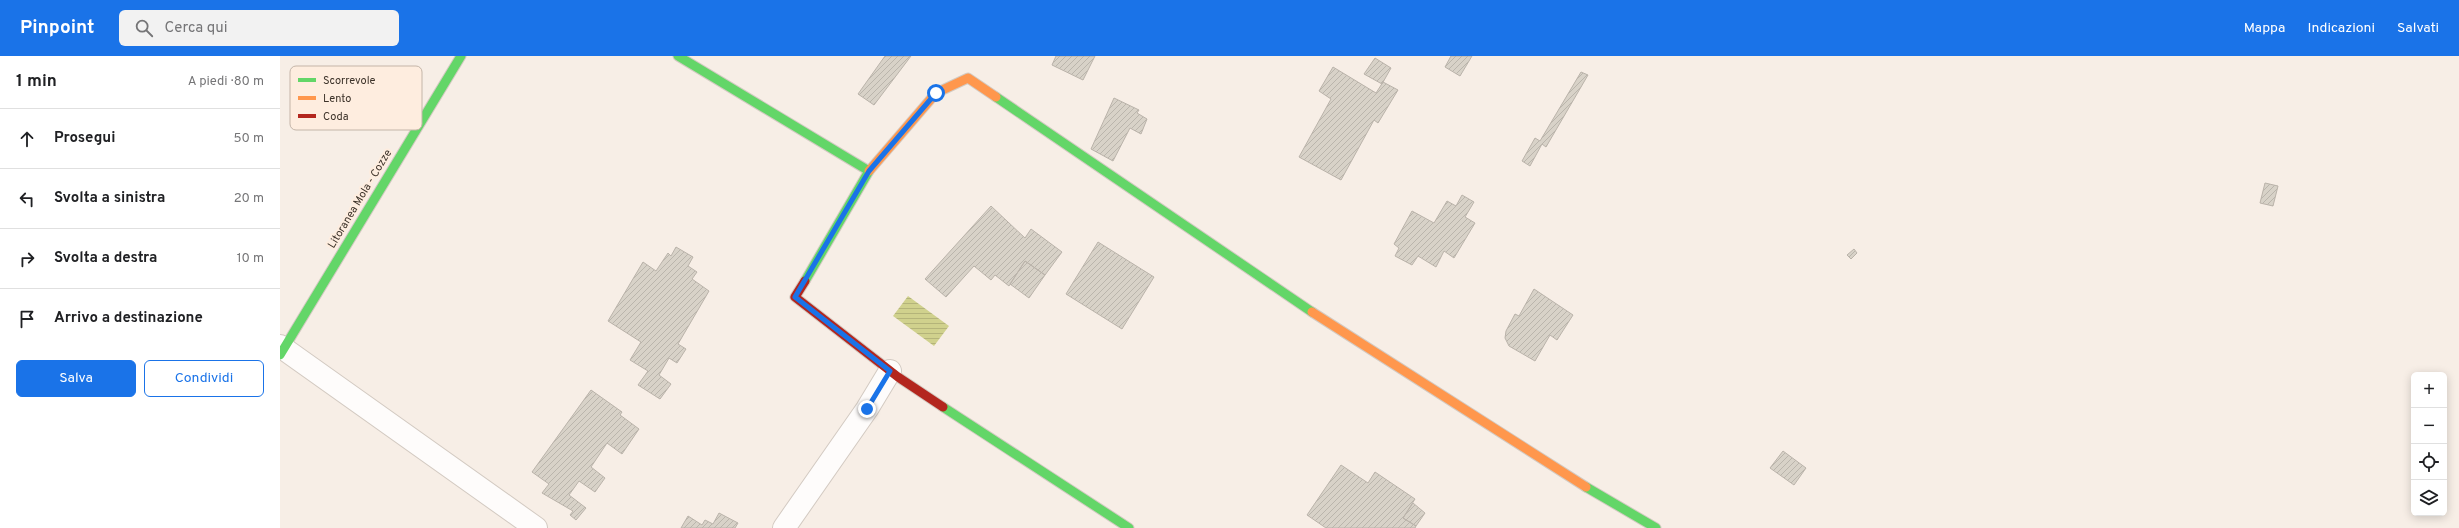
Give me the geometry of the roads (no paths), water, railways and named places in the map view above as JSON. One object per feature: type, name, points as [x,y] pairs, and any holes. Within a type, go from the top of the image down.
[{"type":"street","name":"Litoranea Mola - Cozze","points":[[422,120],[461,56]]},
{"type":"street","points":[[678,56],[869,171]]},
{"type":"street","points":[[1129,528],[890,371],[795,297],[869,171],[936,93],[968,78],[1272,287],[1606,500],[1656,528]]},
{"type":"street","name":"Litoranea Mola - Cozze","points":[[281,350],[416,130]]},
{"type":"street","points":[[281,350],[536,528]]},
{"type":"street","points":[[784,528],[867,409],[890,371]]}]
